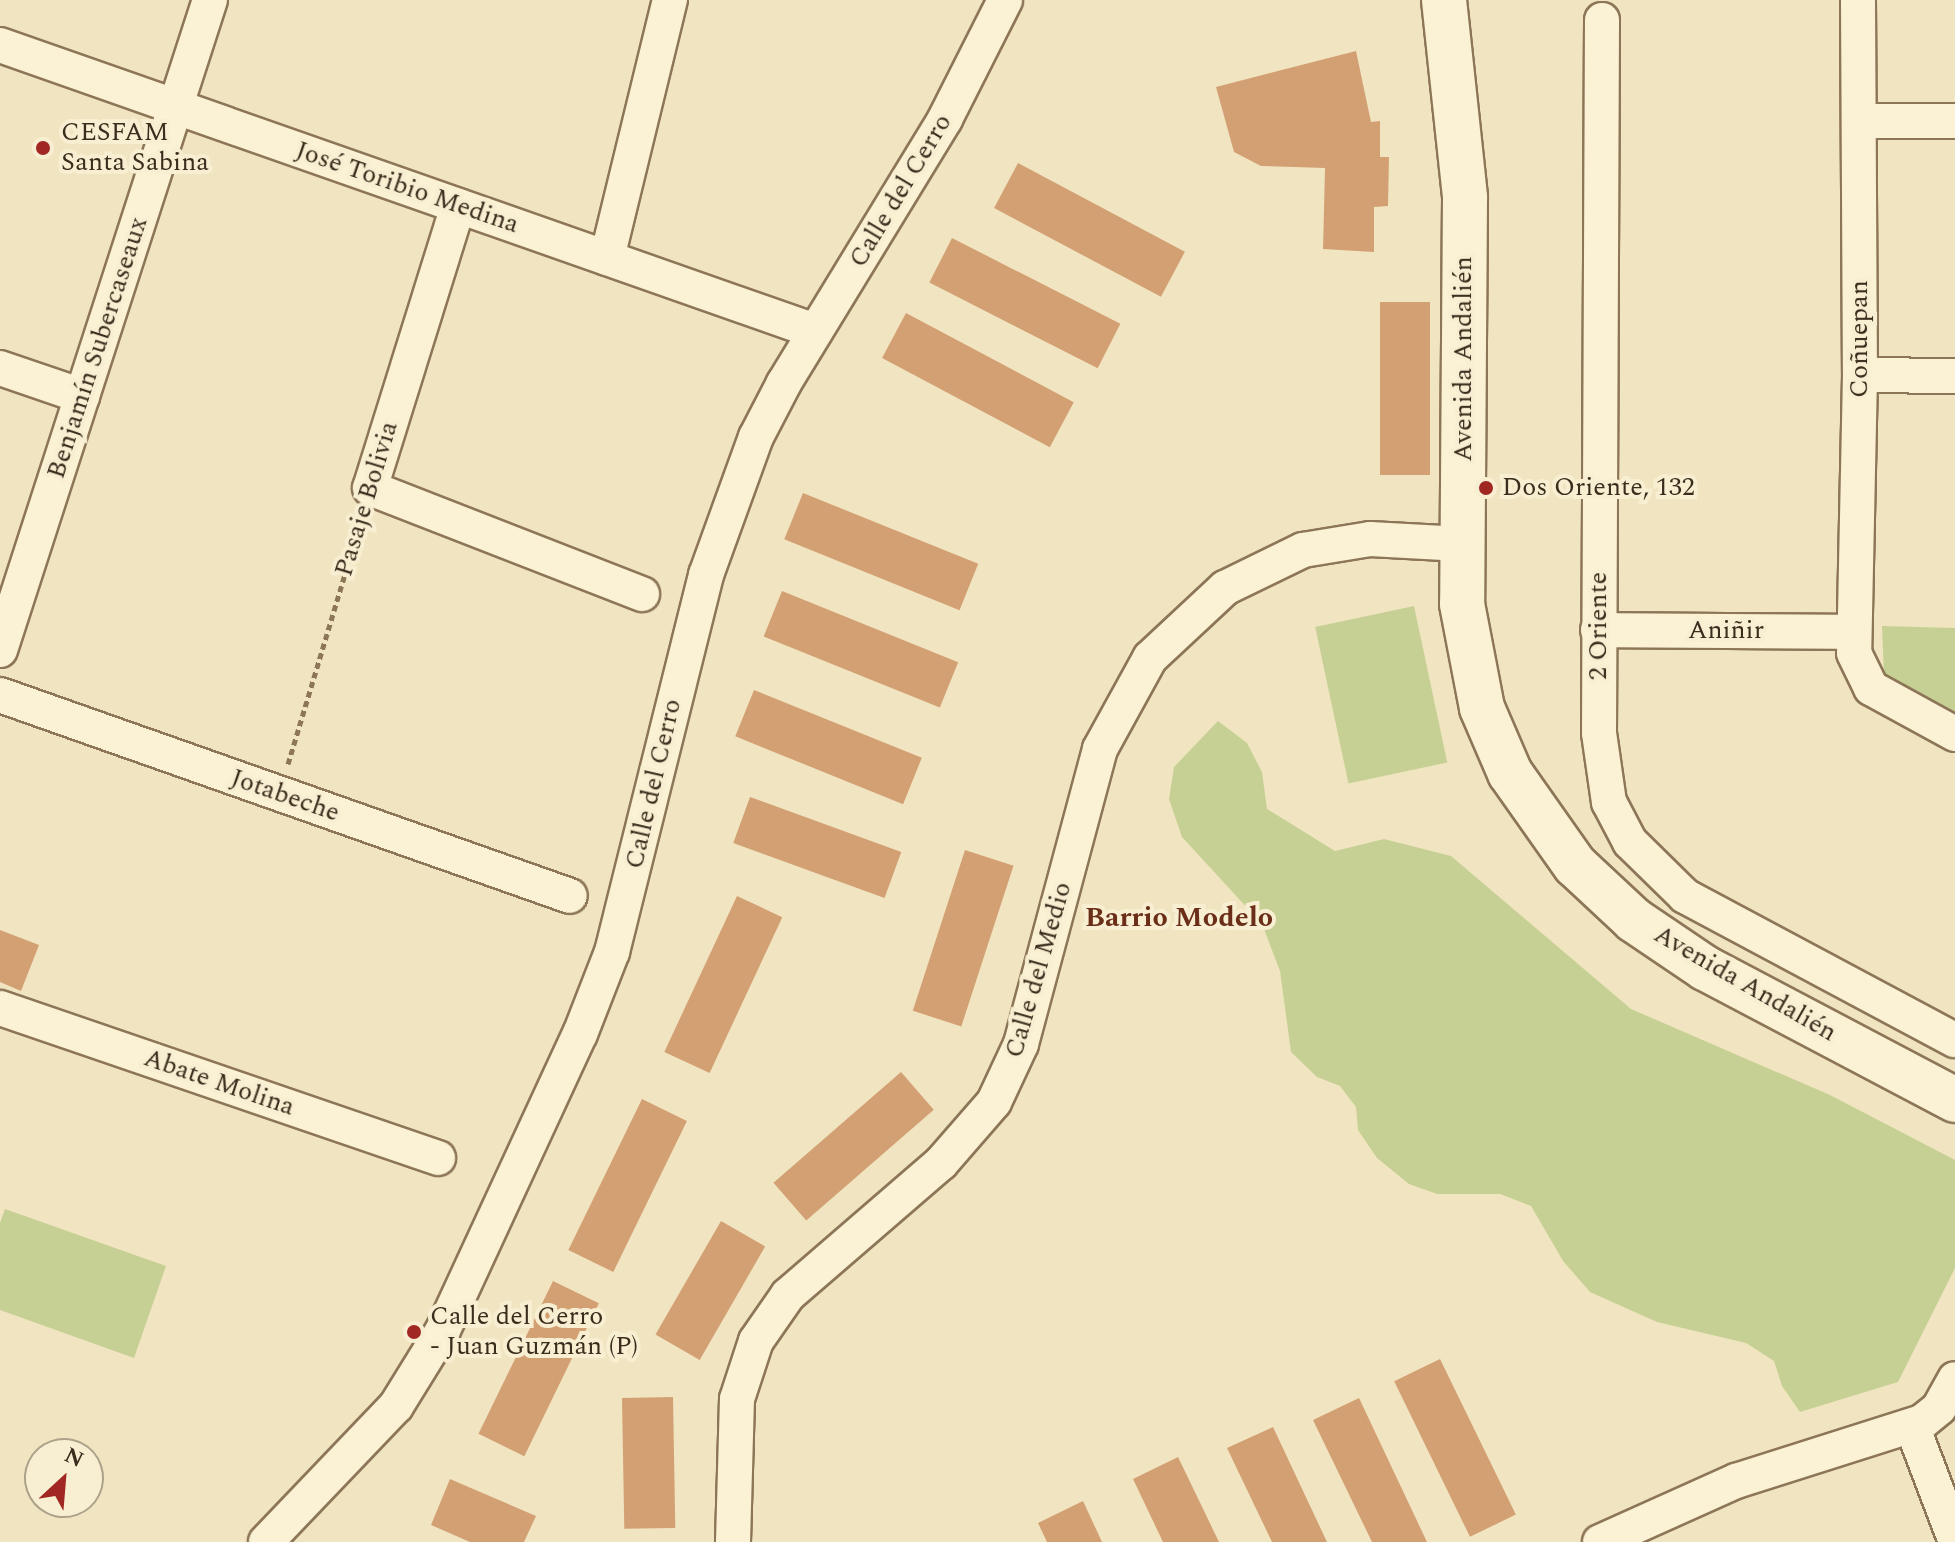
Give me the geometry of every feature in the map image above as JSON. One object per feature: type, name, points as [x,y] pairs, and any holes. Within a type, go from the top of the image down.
[{"type":"main road","name":"Avenida Andalién","points":[[1444,0],[1465,198],[1462,544],[1466,639],[1482,708],[1510,773],[1575,865],[1634,920],[1705,968],[1955,1100]]},
{"type":"street","name":"Benjamín Subercaseaux","points":[[0,650],[210,0]]},
{"type":"street","points":[[607,258],[670,0]]},
{"type":"street","name":"Calle del Cerro","points":[[266,1542],[367,1439],[421,1369],[580,1034],[623,915],[721,528],[756,437],[815,331],[945,119],[1005,0]]},
{"type":"street","name":"Coñuepan","points":[[1858,0],[1860,375],[1854,632],[1861,676],[1884,696],[1955,734]]},
{"type":"street","name":"2 Oriente","points":[[1602,20],[1598,630],[1603,779],[1618,823],[1645,861],[1685,896],[1745,932],[1955,1040]]},
{"type":"street","name":"José Toribio Medina","points":[[0,45],[815,331]]},
{"type":"street","points":[[1859,121],[1955,121]]},
{"type":"street","name":"Pasaje Bolivia","points":[[370,488],[458,206]]},
{"type":"street","points":[[0,368],[82,396]]},
{"type":"street","points":[[1860,375],[1955,376]]},
{"type":"street","points":[[370,488],[642,594]]},
{"type":"street","name":"Calle del Medio","points":[[733,1542],[737,1399],[756,1341],[788,1295],[941,1163],[994,1102],[1021,1044],[1100,749],[1150,658],[1225,588],[1303,550],[1370,539],[1462,544]]},
{"type":"street","name":"Aniñir","points":[[1598,630],[1854,632]]},
{"type":"street","name":"Jotabeche","points":[[0,695],[570,896]]},
{"type":"street","name":"Abate Molina","points":[[0,1008],[438,1158]]},
{"type":"street","points":[[1600,1542],[1736,1481],[1912,1426],[1939,1408],[1955,1379]]},
{"type":"street","points":[[1912,1426],[1955,1539]]},
{"type":"path","name":"Pasaje Bolivia","points":[[279,794],[370,488]]},
{"type":"green space","points":[[1414,606],[1447,763],[1348,784],[1315,627]]},
{"type":"green space","points":[[1882,626],[1955,628],[1955,714],[1884,675]]},
{"type":"green space","points":[[1218,721],[1247,743],[1262,772],[1267,809],[1335,851],[1384,839],[1451,856],[1631,1009],[1830,1095],[1955,1160],[1955,1268],[1898,1382],[1800,1412],[1782,1386],[1774,1361],[1746,1343],[1657,1322],[1590,1292],[1563,1261],[1531,1206],[1500,1194],[1437,1194],[1409,1184],[1377,1158],[1358,1130],[1356,1107],[1340,1086],[1317,1077],[1291,1052],[1280,971],[1262,924],[1182,837],[1169,799],[1174,767]]},
{"type":"green space","points":[[5,1209],[166,1266],[134,1358],[0,1310],[0,1223]]},
{"type":"building","points":[[1356,51],[1371,122],[1380,121],[1380,157],[1389,157],[1388,206],[1374,207],[1374,252],[1323,249],[1325,168],[1261,166],[1234,152],[1216,87]]},
{"type":"building","points":[[1018,163],[1185,252],[1161,297],[994,208]]},
{"type":"building","points":[[952,238],[1120,324],[1098,368],[929,283]]},
{"type":"building","points":[[1380,302],[1430,302],[1430,475],[1380,475]]},
{"type":"building","points":[[906,313],[1074,402],[1050,447],[882,358]]},
{"type":"building","points":[[803,493],[978,564],[960,610],[784,539]]},
{"type":"building","points":[[782,591],[958,662],[940,708],[764,636]]},
{"type":"building","points":[[754,690],[922,758],[903,804],[735,736]]},
{"type":"building","points":[[750,797],[901,852],[885,898],[733,843]]},
{"type":"building","points":[[965,850],[1014,866],[961,1026],[913,1011]]},
{"type":"building","points":[[737,896],[782,917],[710,1073],[664,1052]]},
{"type":"building","points":[[0,930],[39,945],[21,991],[0,982]]},
{"type":"building","points":[[901,1072],[934,1110],[806,1221],[773,1183]]},
{"type":"building","points":[[642,1099],[687,1121],[613,1272],[568,1250]]},
{"type":"building","points":[[721,1221],[765,1246],[700,1360],[656,1334]]},
{"type":"building","points":[[553,1281],[599,1303],[524,1456],[478,1434]]},
{"type":"building","points":[[1440,1359],[1516,1514],[1470,1537],[1394,1381]]},
{"type":"building","points":[[673,1397],[675,1528],[624,1529],[622,1398]]},
{"type":"building","points":[[1359,1398],[1427,1542],[1372,1542],[1313,1420]]},
{"type":"building","points":[[1273,1427],[1327,1542],[1272,1542],[1227,1448]]},
{"type":"building","points":[[1178,1457],[1219,1542],[1163,1542],[1133,1479]]},
{"type":"building","points":[[450,1479],[536,1516],[524,1542],[470,1542],[431,1525]]},
{"type":"building","points":[[1083,1501],[1102,1542],[1047,1542],[1038,1523]]},
{"type":"place","name":"CESFAM Santa Sabina","points":[[43,148]]},
{"type":"place","name":"Dos Oriente, 132","points":[[1486,488]]},
{"type":"place","name":"Calle del Cerro - Juan Guzmán (P)","points":[[414,1332]]},
{"type":"district","name":"Barrio Modelo","points":[[1179,918]]}]
